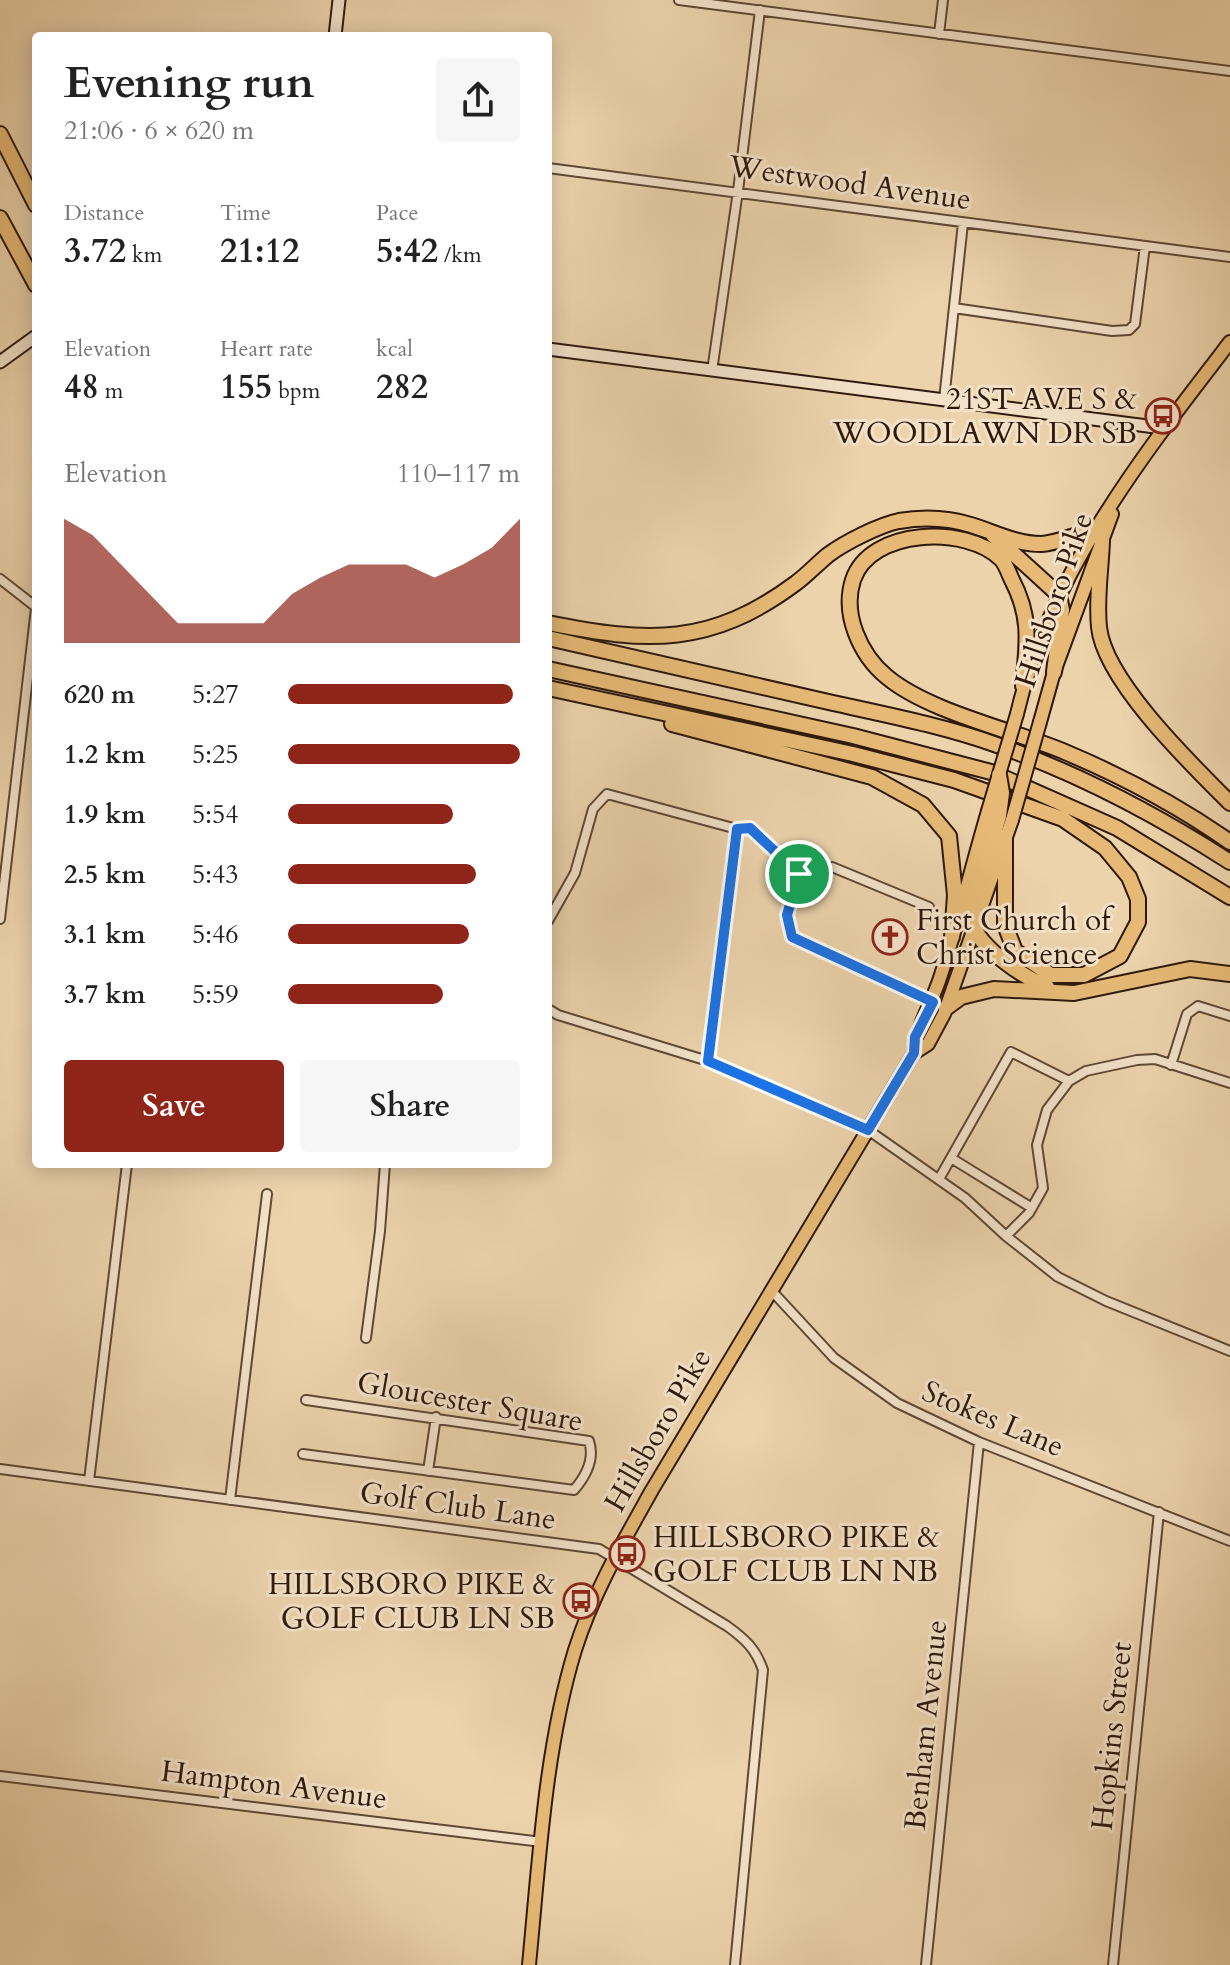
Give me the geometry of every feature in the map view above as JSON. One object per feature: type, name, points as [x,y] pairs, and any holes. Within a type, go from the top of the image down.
[{"type":"highway","points":[[0,134],[32,197]]},
{"type":"highway","points":[[0,218],[32,278]]},
{"type":"highway","points":[[552,624],[644,637],[700,632],[735,620],[769,602],[829,553],[895,522],[921,518],[951,520],[1025,542],[1045,544],[1098,535],[1099,627],[1109,659],[1146,714],[1230,803]]},
{"type":"highway","points":[[991,533],[1059,595],[1062,610],[1054,672]]},
{"type":"highway","points":[[1023,686],[1028,632],[1024,608],[1001,559],[971,542],[931,536],[898,539],[869,557],[853,578],[850,611],[859,644],[886,677],[924,700],[1066,752],[1139,788],[1230,842]]},
{"type":"highway","points":[[552,639],[877,713],[995,744],[1059,769],[1127,801],[1230,862]]},
{"type":"highway","points":[[552,670],[853,736],[991,772],[1117,828],[1230,897]]},
{"type":"highway","points":[[552,691],[911,769],[954,780],[1063,819],[1105,848],[1129,877],[1138,899],[1138,922],[1120,956],[1084,975],[1051,975],[1015,951],[1005,925],[1005,837]]},
{"type":"highway","points":[[552,691],[872,777],[923,805],[949,836],[955,895],[952,937]]},
{"type":"highway","points":[[999,775],[1002,793],[1000,816],[971,916],[974,929],[1003,961],[1032,981],[1057,991]]},
{"type":"highway","points":[[939,1005],[994,989],[1074,993],[1190,969],[1230,974]]},
{"type":"main road","points":[[335,32],[339,0]]},
{"type":"main road","points":[[0,362],[32,339]]},
{"type":"main road","name":"Hillsboro Pike","points":[[999,775],[1023,686],[1059,595],[1163,428],[1229,344]]},
{"type":"main road","points":[[552,350],[1163,428]]},
{"type":"main road","name":"Hillsboro Pike","points":[[529,1965],[562,1697],[580,1637],[614,1558],[770,1289],[914,1053],[928,1044],[952,937],[1040,722],[1098,535]]},
{"type":"main road","name":"Hillsboro Pike","points":[[939,1005],[974,929],[1005,837],[1000,816]]},
{"type":"street","points":[[679,0],[1230,71]]},
{"type":"street","points":[[939,34],[943,0]]},
{"type":"street","points":[[712,371],[760,10]]},
{"type":"street","name":"Westwood Avenue","points":[[552,168],[1230,257]]},
{"type":"street","points":[[944,400],[963,223]]},
{"type":"street","points":[[954,308],[1112,331],[1129,330],[1135,324],[1145,246]]},
{"type":"street","points":[[0,579],[32,605]]},
{"type":"street","points":[[0,919],[4,853],[32,639]]},
{"type":"street","points":[[552,914],[575,873],[593,809],[607,794],[737,829],[750,828],[799,874]]},
{"type":"street","points":[[708,1061],[737,829]]},
{"type":"street","points":[[929,907],[832,867],[810,867],[799,874],[787,915],[792,937],[939,1005]]},
{"type":"street","points":[[1171,1065],[1187,1014],[1198,1006],[1230,1016]]},
{"type":"street","points":[[552,1011],[708,1061],[868,1130],[965,1198],[1006,1236],[1058,1277],[1106,1301],[1230,1351]]},
{"type":"street","points":[[939,1179],[1011,1052],[1069,1081]]},
{"type":"street","points":[[1006,1236],[1032,1208],[1043,1188],[1037,1145],[1047,1110],[1069,1081],[1086,1071],[1155,1059],[1230,1083]]},
{"type":"street","points":[[950,1161],[1032,1208]]},
{"type":"street","points":[[89,1481],[127,1168]]},
{"type":"street","points":[[366,1338],[385,1168]]},
{"type":"street","points":[[230,1500],[267,1194]]},
{"type":"street","name":"Stokes Lane","points":[[770,1289],[834,1358],[897,1403],[979,1442],[1230,1541]]},
{"type":"street","name":"Gloucester Square","points":[[303,1454],[574,1490],[584,1478],[591,1455],[589,1441],[306,1400]]},
{"type":"street","points":[[428,1471],[436,1417]]},
{"type":"street","name":"Benham Avenue","points":[[926,1965],[979,1442]]},
{"type":"street","name":"Golf Club Lane","points":[[0,1469],[599,1549],[744,1638],[757,1652],[763,1670],[735,1965]]},
{"type":"street","name":"Hopkins Street","points":[[1113,1965],[1159,1512]]},
{"type":"street","name":"Hampton Avenue","points":[[0,1776],[542,1842]]},
{"type":"place","name":"21ST AVE S & WOODLAWN DR SB","points":[[1163,416]]},
{"type":"place","name":"First Church of Christ Science","points":[[890,937]]},
{"type":"place","name":"HILLSBORO PIKE & GOLF CLUB LN NB","points":[[627,1554]]},
{"type":"place","name":"HILLSBORO PIKE & GOLF CLUB LN SB","points":[[581,1601]]},
{"type":"route","points":[[750,828],[799,874],[787,915],[792,937],[933,1002],[915,1037],[914,1053],[868,1130],[708,1061],[737,829],[750,828]]}]
